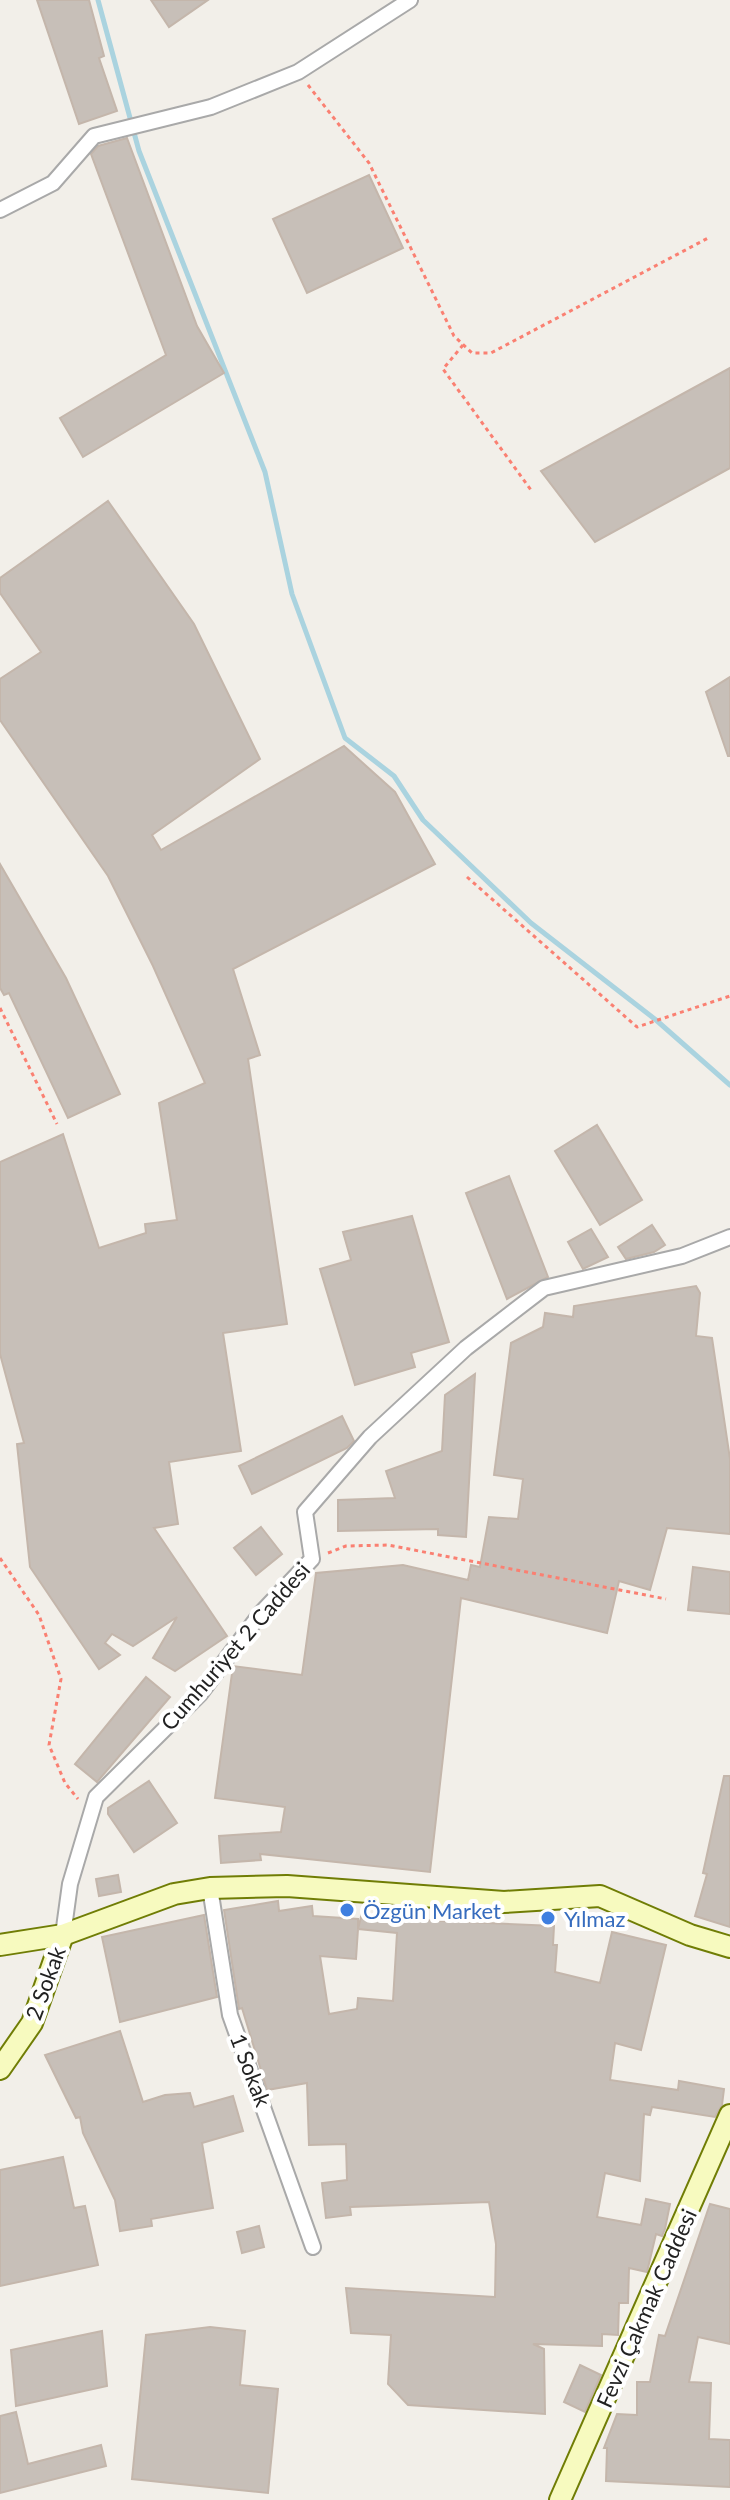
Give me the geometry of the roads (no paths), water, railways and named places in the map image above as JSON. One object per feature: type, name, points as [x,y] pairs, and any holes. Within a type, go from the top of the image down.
[{"type":"street","points":[[0,210],[53,183],[94,136],[107,130],[211,107],[298,72],[410,0]]},
{"type":"street","name":"Cumhuriyet 2 Caddesi","points":[[63,1935],[70,1884],[96,1797],[200,1694],[261,1613],[312,1559],[305,1512],[370,1437],[466,1348],[544,1288],[682,1256],[730,1237]]},
{"type":"street","points":[[0,1945],[63,1935],[174,1894],[210,1888],[287,1886],[504,1902],[600,1896],[690,1935],[730,1947]]},
{"type":"street","name":"1 Sokak","points":[[210,1888],[230,2015],[313,2247]]},
{"type":"street","name":"2 Sokak","points":[[0,2069],[32,2023],[63,1935]]},
{"type":"street","name":"Fevzi Çakmak Caddesi","points":[[560,2500],[730,2115]]},
{"type":"waterway","points":[[98,0],[139,151],[265,472],[292,594],[345,738],[394,776],[423,820],[531,923],[656,1020],[730,1085]]},
{"type":"place","name":"Özgün Market","points":[[347,1910]]},
{"type":"place","name":"Yılmaz","points":[[548,1918]]}]
